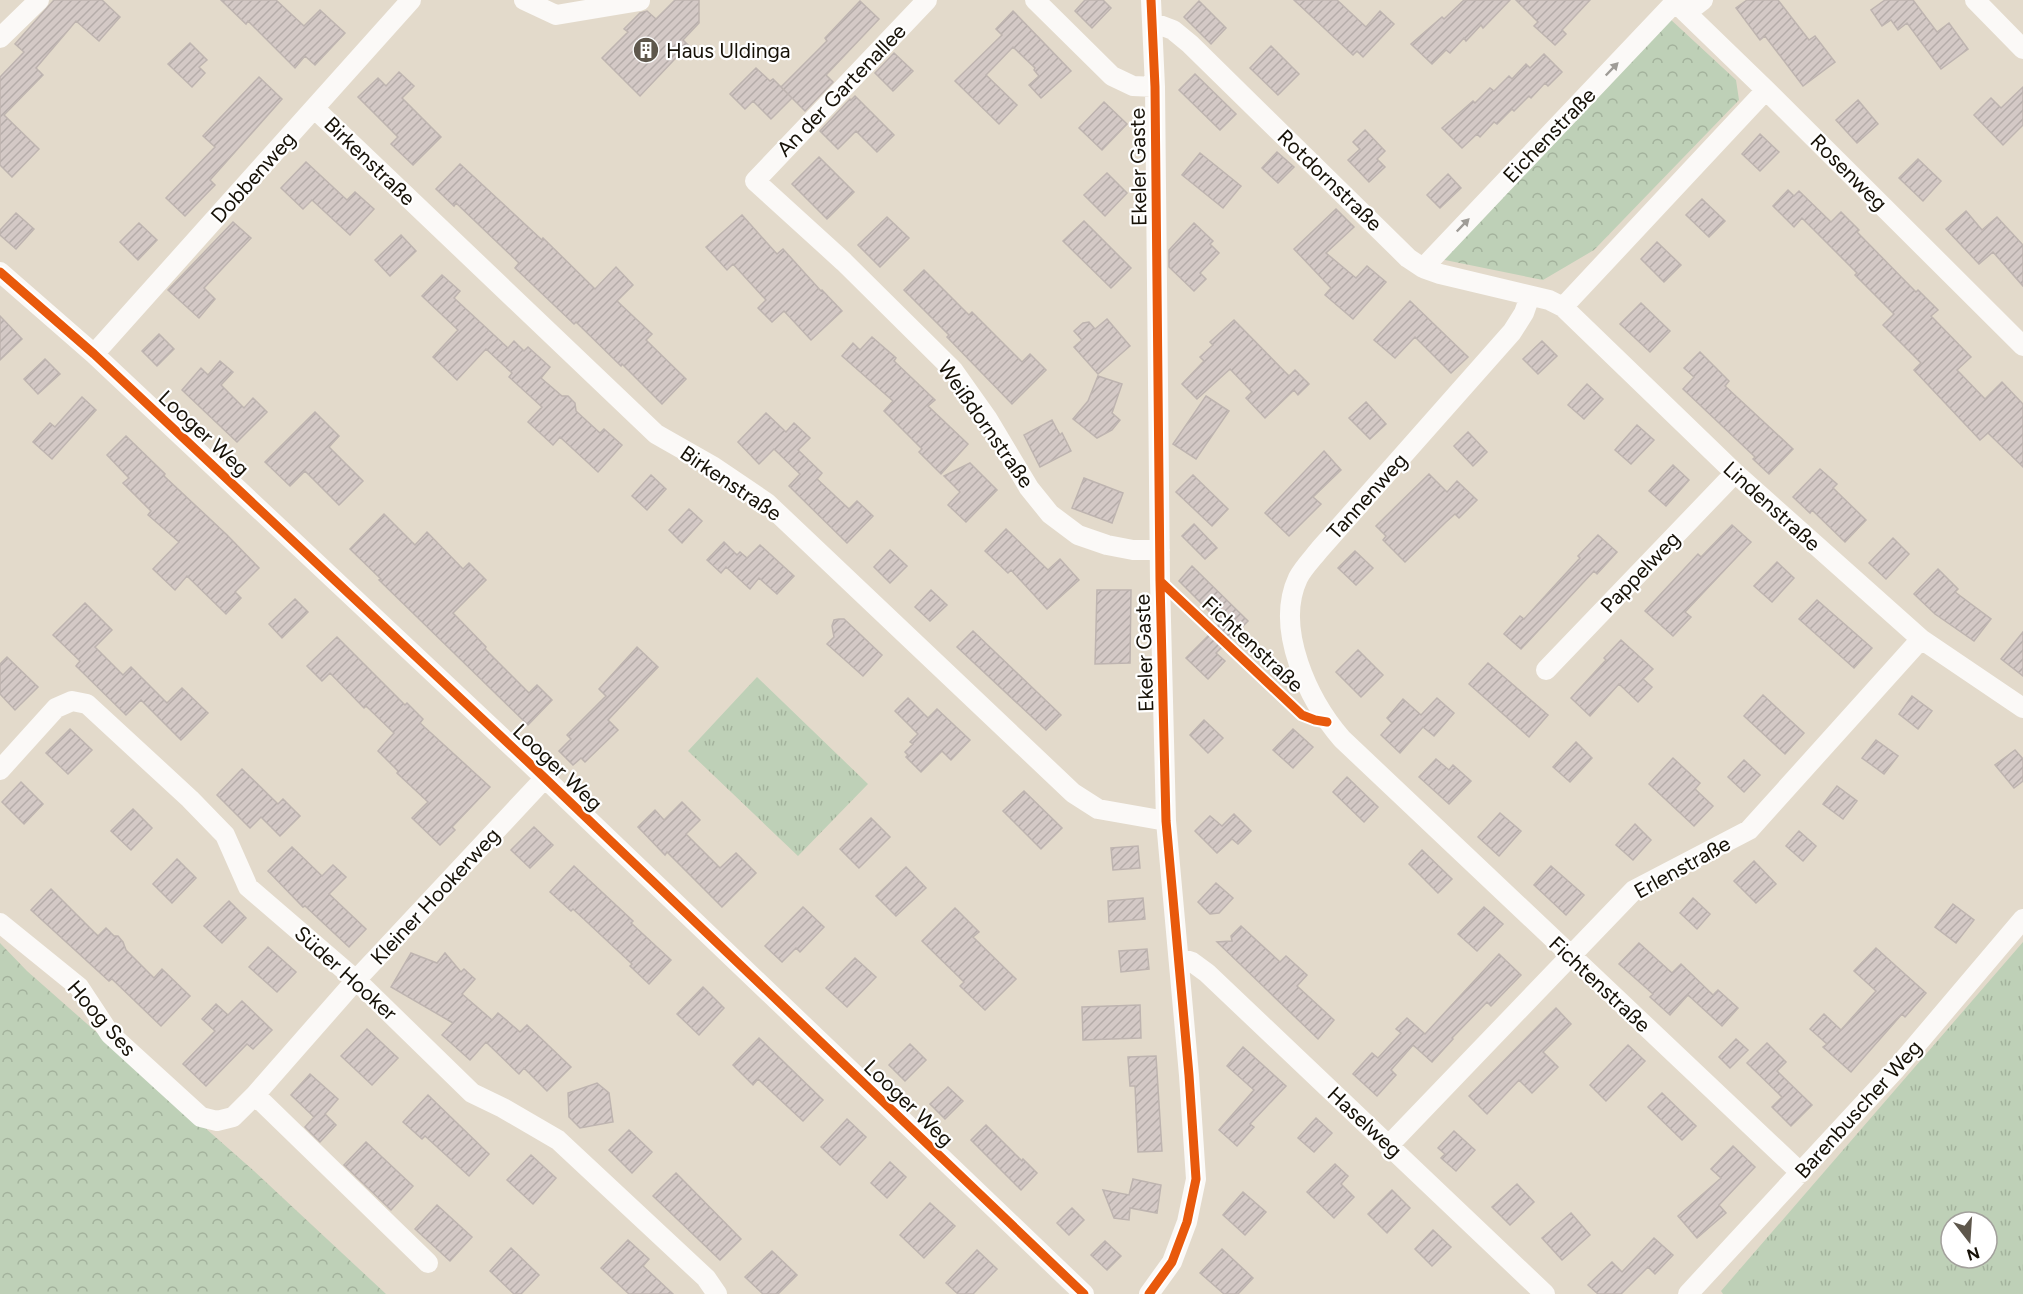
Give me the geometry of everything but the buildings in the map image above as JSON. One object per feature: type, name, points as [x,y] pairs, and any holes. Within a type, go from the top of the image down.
[{"type":"street","points":[[0,38],[39,0]]},
{"type":"street","name":"Dobbenweg","points":[[94,354],[411,0]]},
{"type":"street","points":[[524,0],[556,15],[640,1]]},
{"type":"street","name":"An der Gartenallee","points":[[755,181],[927,0]]},
{"type":"street","points":[[1035,0],[1112,76],[1133,86],[1155,87]]},
{"type":"street","name":"Ekeler Gaste","points":[[1149,1294],[1172,1262],[1187,1221],[1196,1179],[1180,958],[1166,820],[1160,550],[1155,87],[1151,0]]},
{"type":"street","name":"Eichenstraße","points":[[1423,268],[1678,5],[1703,0]]},
{"type":"street","points":[[1975,0],[2023,50]]},
{"type":"street","name":"Rosenweg","points":[[1678,5],[2023,346]]},
{"type":"street","name":"Rotdornstraße","points":[[1152,22],[1173,30],[1190,44],[1408,258],[1423,268],[1440,274],[1530,296]]},
{"type":"street","points":[[1563,307],[1766,90]]},
{"type":"street","name":"Birkenstraße","points":[[315,109],[657,434],[714,467],[768,503],[1073,793],[1098,809],[1166,820]]},
{"type":"street","name":"Weißdornstraße","points":[[755,181],[844,262],[953,370],[987,418],[1029,488],[1050,514],[1078,535],[1107,545],[1133,550],[1160,550]]},
{"type":"street","name":"Looger Weg","points":[[0,272],[94,354],[1084,1294]]},
{"type":"street","name":"Lindenstraße","points":[[1530,296],[1549,300],[1563,307],[1735,473],[1921,639],[2023,708]]},
{"type":"street","name":"Tannenweg","points":[[1327,722],[1299,665],[1292,640],[1290,615],[1292,596],[1298,577],[1320,549],[1512,332],[1524,313],[1530,296]]},
{"type":"street","name":"Pappelweg","points":[[1546,670],[1735,473]]},
{"type":"street","name":"Erlenstraße","points":[[1390,1144],[1634,890],[1749,830],[1921,639]]},
{"type":"street","name":"Süder Hooker","points":[[0,770],[56,708],[72,701],[87,704],[190,799],[225,835],[248,887],[356,980],[472,1093],[558,1140],[706,1278],[717,1294]]},
{"type":"street","name":"Fichtenstraße","points":[[1327,722],[1342,740],[1801,1173]]},
{"type":"street","name":"Kleiner Hookerweg","points":[[201,1117],[217,1121],[232,1117],[255,1095],[356,980],[544,779]]},
{"type":"street","name":"Barenbuscher Weg","points":[[1688,1294],[1895,1070],[2023,919]]},
{"type":"street","name":"Hoog Ses","points":[[0,923],[79,987],[110,1034],[201,1117]]},
{"type":"street","name":"Haselweg","points":[[1180,958],[1192,962],[1207,973],[1390,1144],[1545,1294]]},
{"type":"street","points":[[255,1095],[428,1263]]},
{"type":"green space","points":[[1669,18],[1736,80],[1739,100],[1594,250],[1543,280],[1440,259]]},
{"type":"green space","points":[[757,677],[868,784],[798,856],[688,751]]},
{"type":"green space","points":[[2023,942],[2023,1294],[1723,1294],[1721,1291]]},
{"type":"green space","points":[[0,943],[27,971],[254,1171],[386,1294],[0,1294]]},
{"type":"cycle path","points":[[1149,1294],[1172,1262],[1187,1222],[1196,1179],[1166,821],[1160,581],[1155,87],[1151,0]]},
{"type":"cycle path","points":[[0,272],[94,354],[527,761],[1084,1294]]},
{"type":"cycle path","points":[[1160,581],[1302,715],[1327,722]]},
{"type":"place","name":"Haus Uldinga","points":[[646,50]]}]
